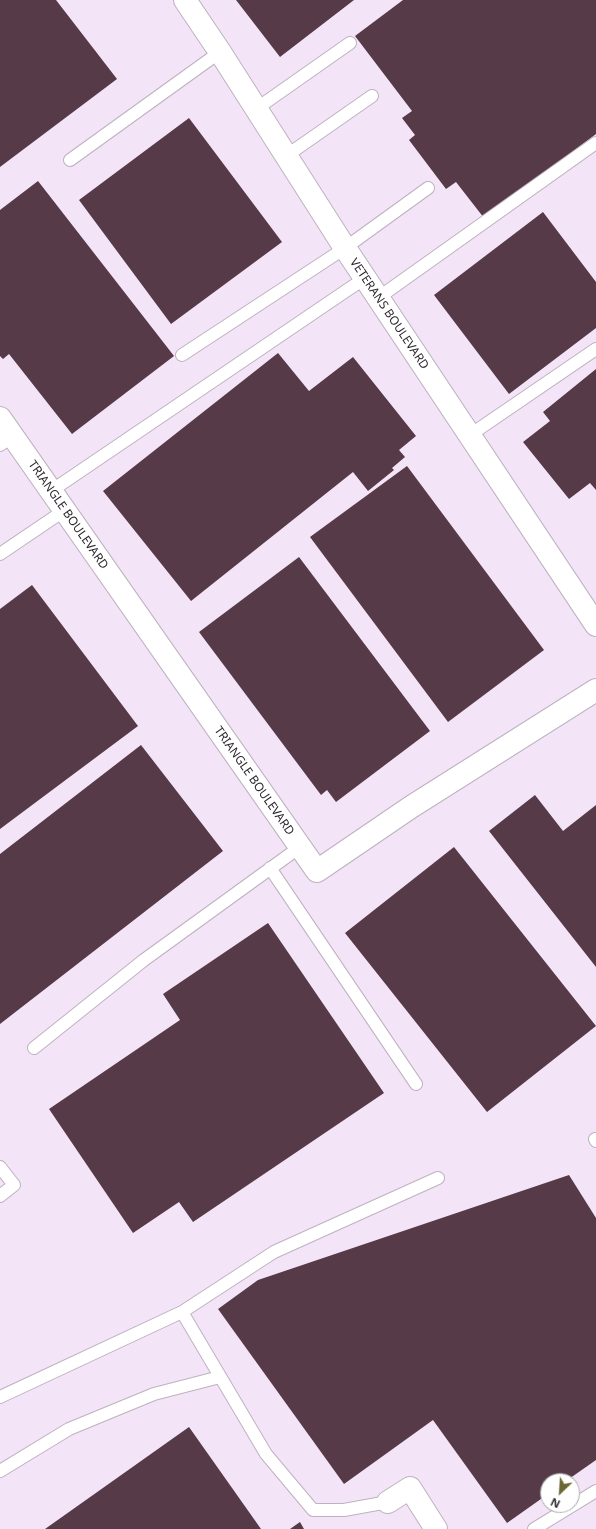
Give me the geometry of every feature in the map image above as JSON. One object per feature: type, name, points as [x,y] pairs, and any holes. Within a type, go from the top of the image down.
[{"type":"street","name":"VETERANS BOULEVARD","points":[[185,0],[220,52],[345,248],[596,625]]},
{"type":"street","name":"TRIANGLE BOULEVARD","points":[[0,418],[7,441],[51,491],[65,510],[317,871],[411,807],[596,690]]},
{"type":"street","points":[[388,1502],[410,1488],[436,1529]]},
{"type":"lane","points":[[256,109],[350,43]]},
{"type":"lane","points":[[70,160],[220,52]]},
{"type":"lane","points":[[286,156],[372,96]]},
{"type":"lane","points":[[378,298],[596,143]]},
{"type":"lane","points":[[182,355],[345,248],[428,188]]},
{"type":"lane","points":[[51,491],[365,278]]},
{"type":"lane","points":[[470,435],[596,349]]},
{"type":"lane","points":[[0,554],[65,510]]},
{"type":"lane","points":[[34,1048],[144,960],[300,847]]},
{"type":"lane","points":[[270,868],[416,1084]]},
{"type":"lane","points":[[0,1167],[14,1185],[0,1196]]},
{"type":"lane","points":[[0,1397],[182,1312],[274,1252],[438,1178]]},
{"type":"lane","points":[[182,1312],[266,1454],[313,1510],[344,1510],[388,1502]]},
{"type":"lane","points":[[0,1471],[69,1429],[154,1394],[220,1377]]},
{"type":"lane","points":[[534,1529],[596,1491]]},
{"type":"shaded area","points":[[0,0],[596,0],[596,1529],[0,1529]]},
{"type":"building","points":[[0,0],[56,0],[117,79],[0,167]]},
{"type":"building","points":[[236,0],[354,0],[280,57]]},
{"type":"building","points":[[403,0],[596,0],[596,134],[484,218],[456,182],[446,189],[409,140],[415,135],[402,118],[412,111],[355,36]]},
{"type":"building","points":[[189,118],[282,242],[171,324],[79,200]]},
{"type":"building","points":[[38,181],[174,356],[72,434],[9,354],[3,359],[0,356],[0,210]]},
{"type":"building","points":[[543,212],[596,282],[596,328],[509,394],[434,295]]},
{"type":"building","points":[[278,353],[309,391],[353,357],[416,436],[399,450],[405,457],[392,468],[394,470],[368,491],[353,472],[191,601],[103,491]]},
{"type":"building","points":[[596,369],[596,490],[590,483],[569,499],[523,442],[550,421],[543,412]]},
{"type":"building","points":[[407,466],[544,650],[448,722],[310,537]]},
{"type":"building","points":[[299,557],[430,731],[336,802],[327,790],[321,795],[199,632]]},
{"type":"building","points":[[32,585],[138,726],[0,829],[0,609]]},
{"type":"building","points":[[141,745],[223,851],[0,1024],[0,854]]},
{"type":"building","points":[[535,795],[563,831],[596,805],[596,967],[489,831]]},
{"type":"building","points":[[454,847],[596,1026],[487,1112],[345,933]]},
{"type":"building","points":[[268,923],[384,1093],[193,1222],[179,1202],[133,1233],[49,1109],[180,1020],[163,994]]},
{"type":"building","points":[[569,1175],[596,1218],[596,1460],[577,1473],[540,1473],[540,1500],[507,1523],[433,1420],[344,1484],[218,1309],[258,1280]]},
{"type":"building","points":[[189,1427],[261,1529],[45,1529]]},
{"type":"building","points":[[300,1522],[304,1529],[290,1529]]}]
